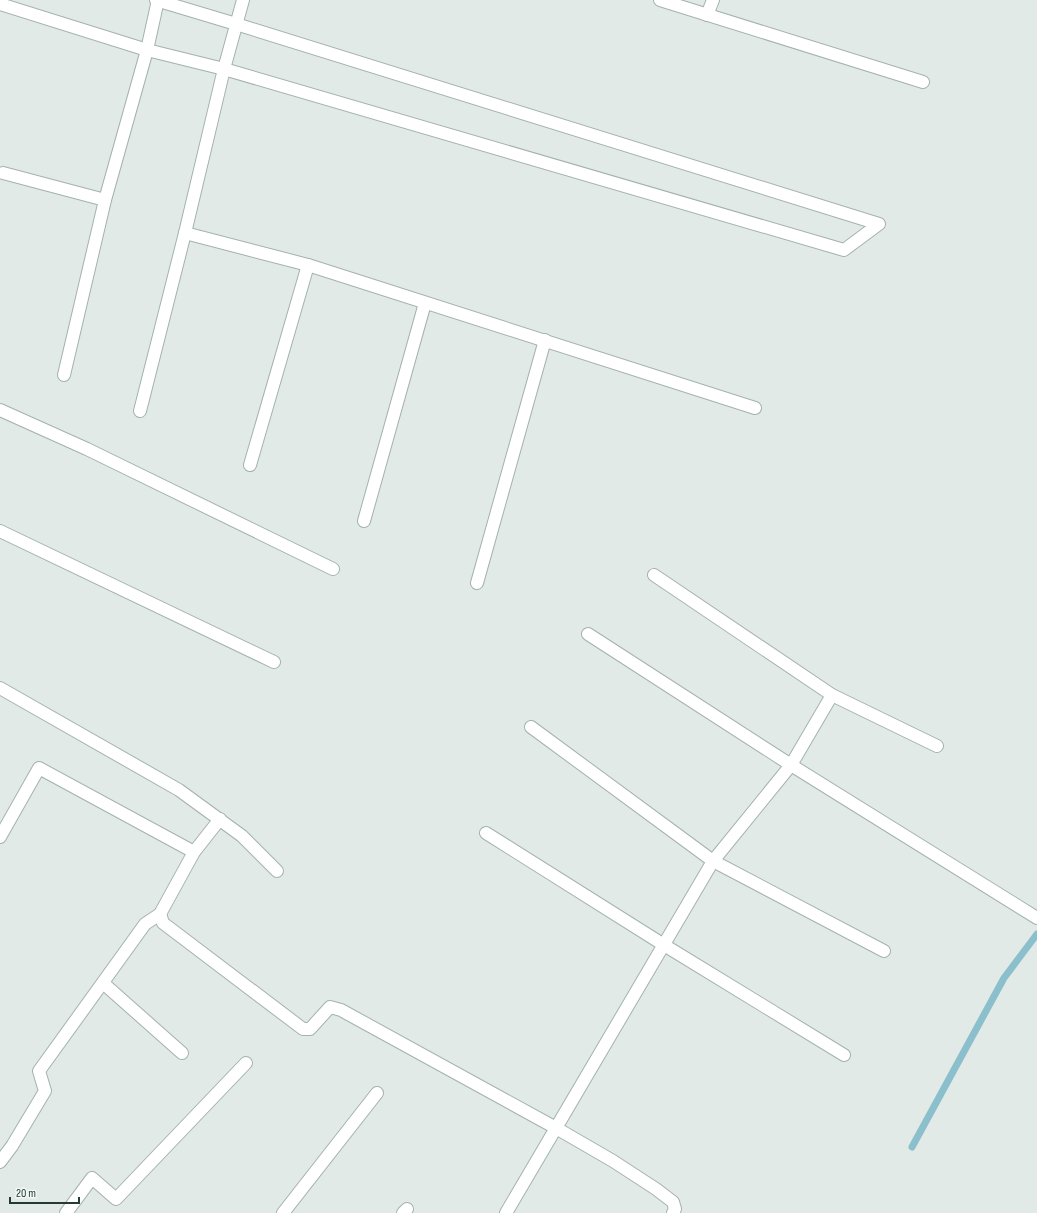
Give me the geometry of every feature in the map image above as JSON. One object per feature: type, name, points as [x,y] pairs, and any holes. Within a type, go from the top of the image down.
[{"type":"street","points":[[0,4],[147,50],[224,69],[844,250],[879,224],[157,0],[147,50],[105,200],[64,374]]},
{"type":"street","points":[[140,411],[185,233],[224,69],[243,0]]},
{"type":"street","points":[[660,0],[923,82]]},
{"type":"street","points":[[707,15],[713,0]]},
{"type":"street","points":[[3,174],[105,200]]},
{"type":"street","points":[[185,233],[308,265],[755,408]]},
{"type":"street","points":[[250,465],[308,265]]},
{"type":"street","points":[[364,521],[425,303]]},
{"type":"street","points":[[477,583],[545,340]]},
{"type":"street","points":[[0,410],[87,449],[333,569]]},
{"type":"street","points":[[0,531],[274,662]]},
{"type":"street","points":[[654,575],[832,695],[937,746]]},
{"type":"street","points":[[588,634],[792,765],[1037,918]]},
{"type":"street","points":[[0,688],[179,790],[242,836],[277,871]]},
{"type":"street","points":[[506,1213],[713,861],[792,765],[832,695]]},
{"type":"street","points":[[531,727],[713,861],[884,951]]},
{"type":"street","points":[[0,837],[39,768],[194,852]]},
{"type":"street","points":[[0,1162],[12,1146],[45,1091],[39,1071],[145,924],[160,914],[194,852],[220,820]]},
{"type":"street","points":[[486,833],[664,945],[844,1055]]},
{"type":"street","points":[[160,914],[163,923],[302,1029],[310,1029],[330,1007],[341,1010],[613,1161],[673,1202],[675,1209],[673,1213]]},
{"type":"street","points":[[103,983],[182,1053]]},
{"type":"street","points":[[66,1213],[92,1178],[116,1199],[246,1063]]},
{"type":"street","points":[[283,1213],[377,1093]]},
{"type":"waterway","points":[[912,1147],[1004,978],[1037,934]]}]
